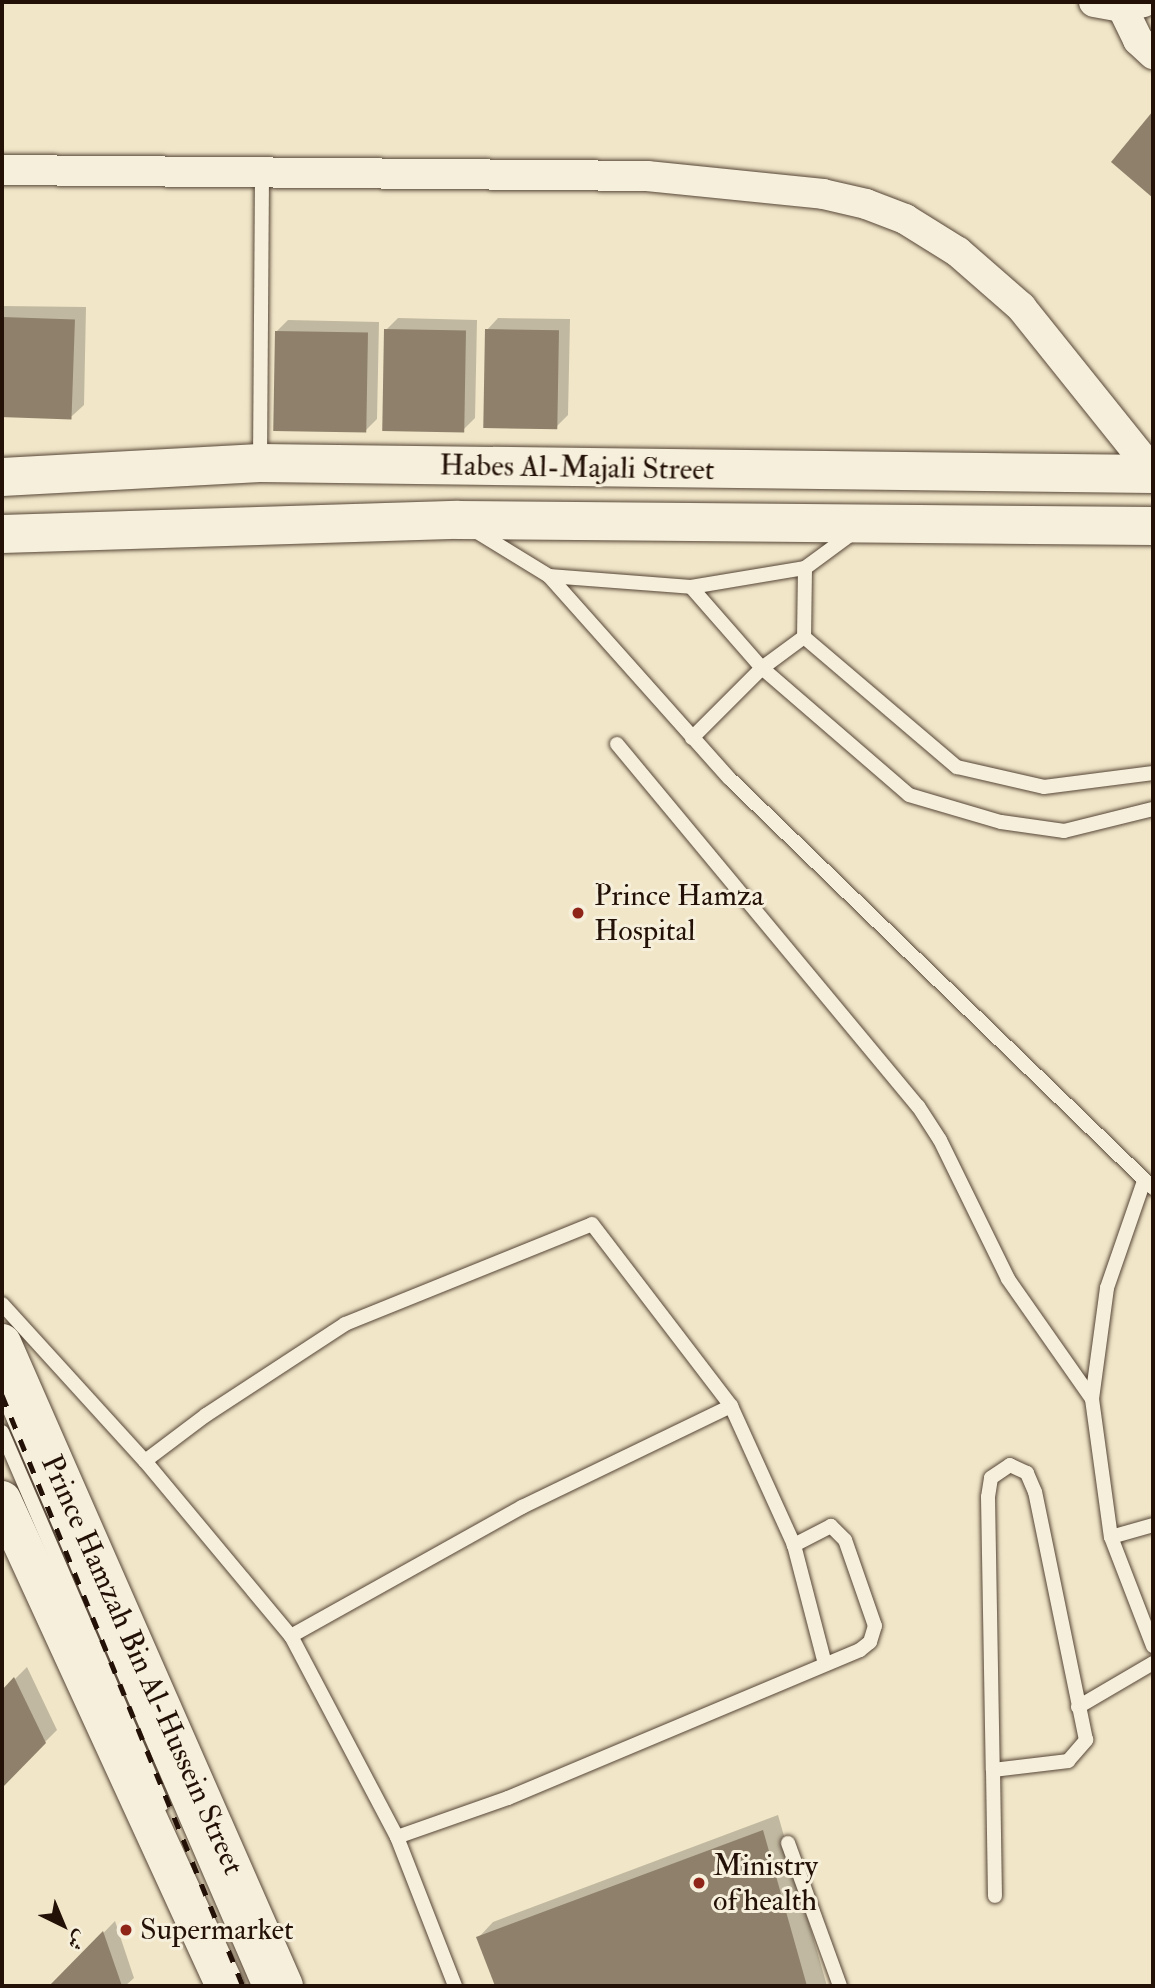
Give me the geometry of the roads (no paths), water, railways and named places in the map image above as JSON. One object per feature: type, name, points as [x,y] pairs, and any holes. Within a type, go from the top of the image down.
[{"type":"street","points":[[1119,3],[1138,40],[1153,54]]},
{"type":"street","points":[[2,170],[647,176],[823,194],[866,204],[905,219],[958,252],[1021,307],[1153,473]]},
{"type":"street","name":"Habes Al-Majali Street","points":[[2,477],[260,464],[1153,473]]},
{"type":"street","name":"Habes Al-Majali Street","points":[[2,534],[458,520],[1153,526]]},
{"type":"street","name":"Prince Hamzah Bin Al-Hussein Street","points":[[2,1343],[284,1986]]},
{"type":"street","name":"Prince Hamzah Bin Al-Hussein Street","points":[[2,1500],[225,1986]]},
{"type":"lane","points":[[260,464],[262,173]]},
{"type":"lane","points":[[458,520],[549,576],[692,738],[1149,1185],[1107,1288],[1092,1399],[1111,1537],[1153,1646]]},
{"type":"lane","points":[[549,576],[691,587],[805,568],[864,525]]},
{"type":"lane","points":[[804,637],[805,568]]},
{"type":"lane","points":[[691,587],[762,668],[909,795],[1000,822],[1064,831],[1153,809]]},
{"type":"lane","points":[[692,738],[762,668],[804,637]]},
{"type":"lane","points":[[804,637],[957,767],[1044,787],[1153,773]]},
{"type":"lane","points":[[617,744],[918,1106],[1009,1279],[1092,1399]]},
{"type":"lane","points":[[145,1461],[206,1415],[345,1324],[592,1224],[731,1406],[794,1545],[825,1664]]},
{"type":"lane","points":[[2,1304],[145,1461],[291,1636],[397,1837],[455,1986]]},
{"type":"lane","points":[[2,1392],[259,1986]]},
{"type":"lane","points":[[291,1636],[522,1507],[731,1406]]},
{"type":"lane","points":[[2,1433],[242,1986]]},
{"type":"lane","points":[[993,1770],[1076,1756],[1086,1740],[1035,1492],[1027,1473],[1010,1465],[991,1478],[988,1497],[995,1896]]},
{"type":"lane","points":[[1111,1537],[1153,1525]]},
{"type":"lane","points":[[397,1837],[508,1798],[825,1664],[870,1642],[873,1618],[840,1532],[831,1526],[794,1545]]},
{"type":"lane","points":[[1078,1707],[1153,1663]]},
{"type":"lane","points":[[788,1843],[840,1986]]},
{"type":"railway","points":[[2,1395],[243,1986]]},
{"type":"place","name":"Prince Hamza Hospital","points":[[578,913]]},
{"type":"place","name":"Ministry of health","points":[[699,1883]]},
{"type":"place","name":"Supermarket","points":[[126,1930]]}]
